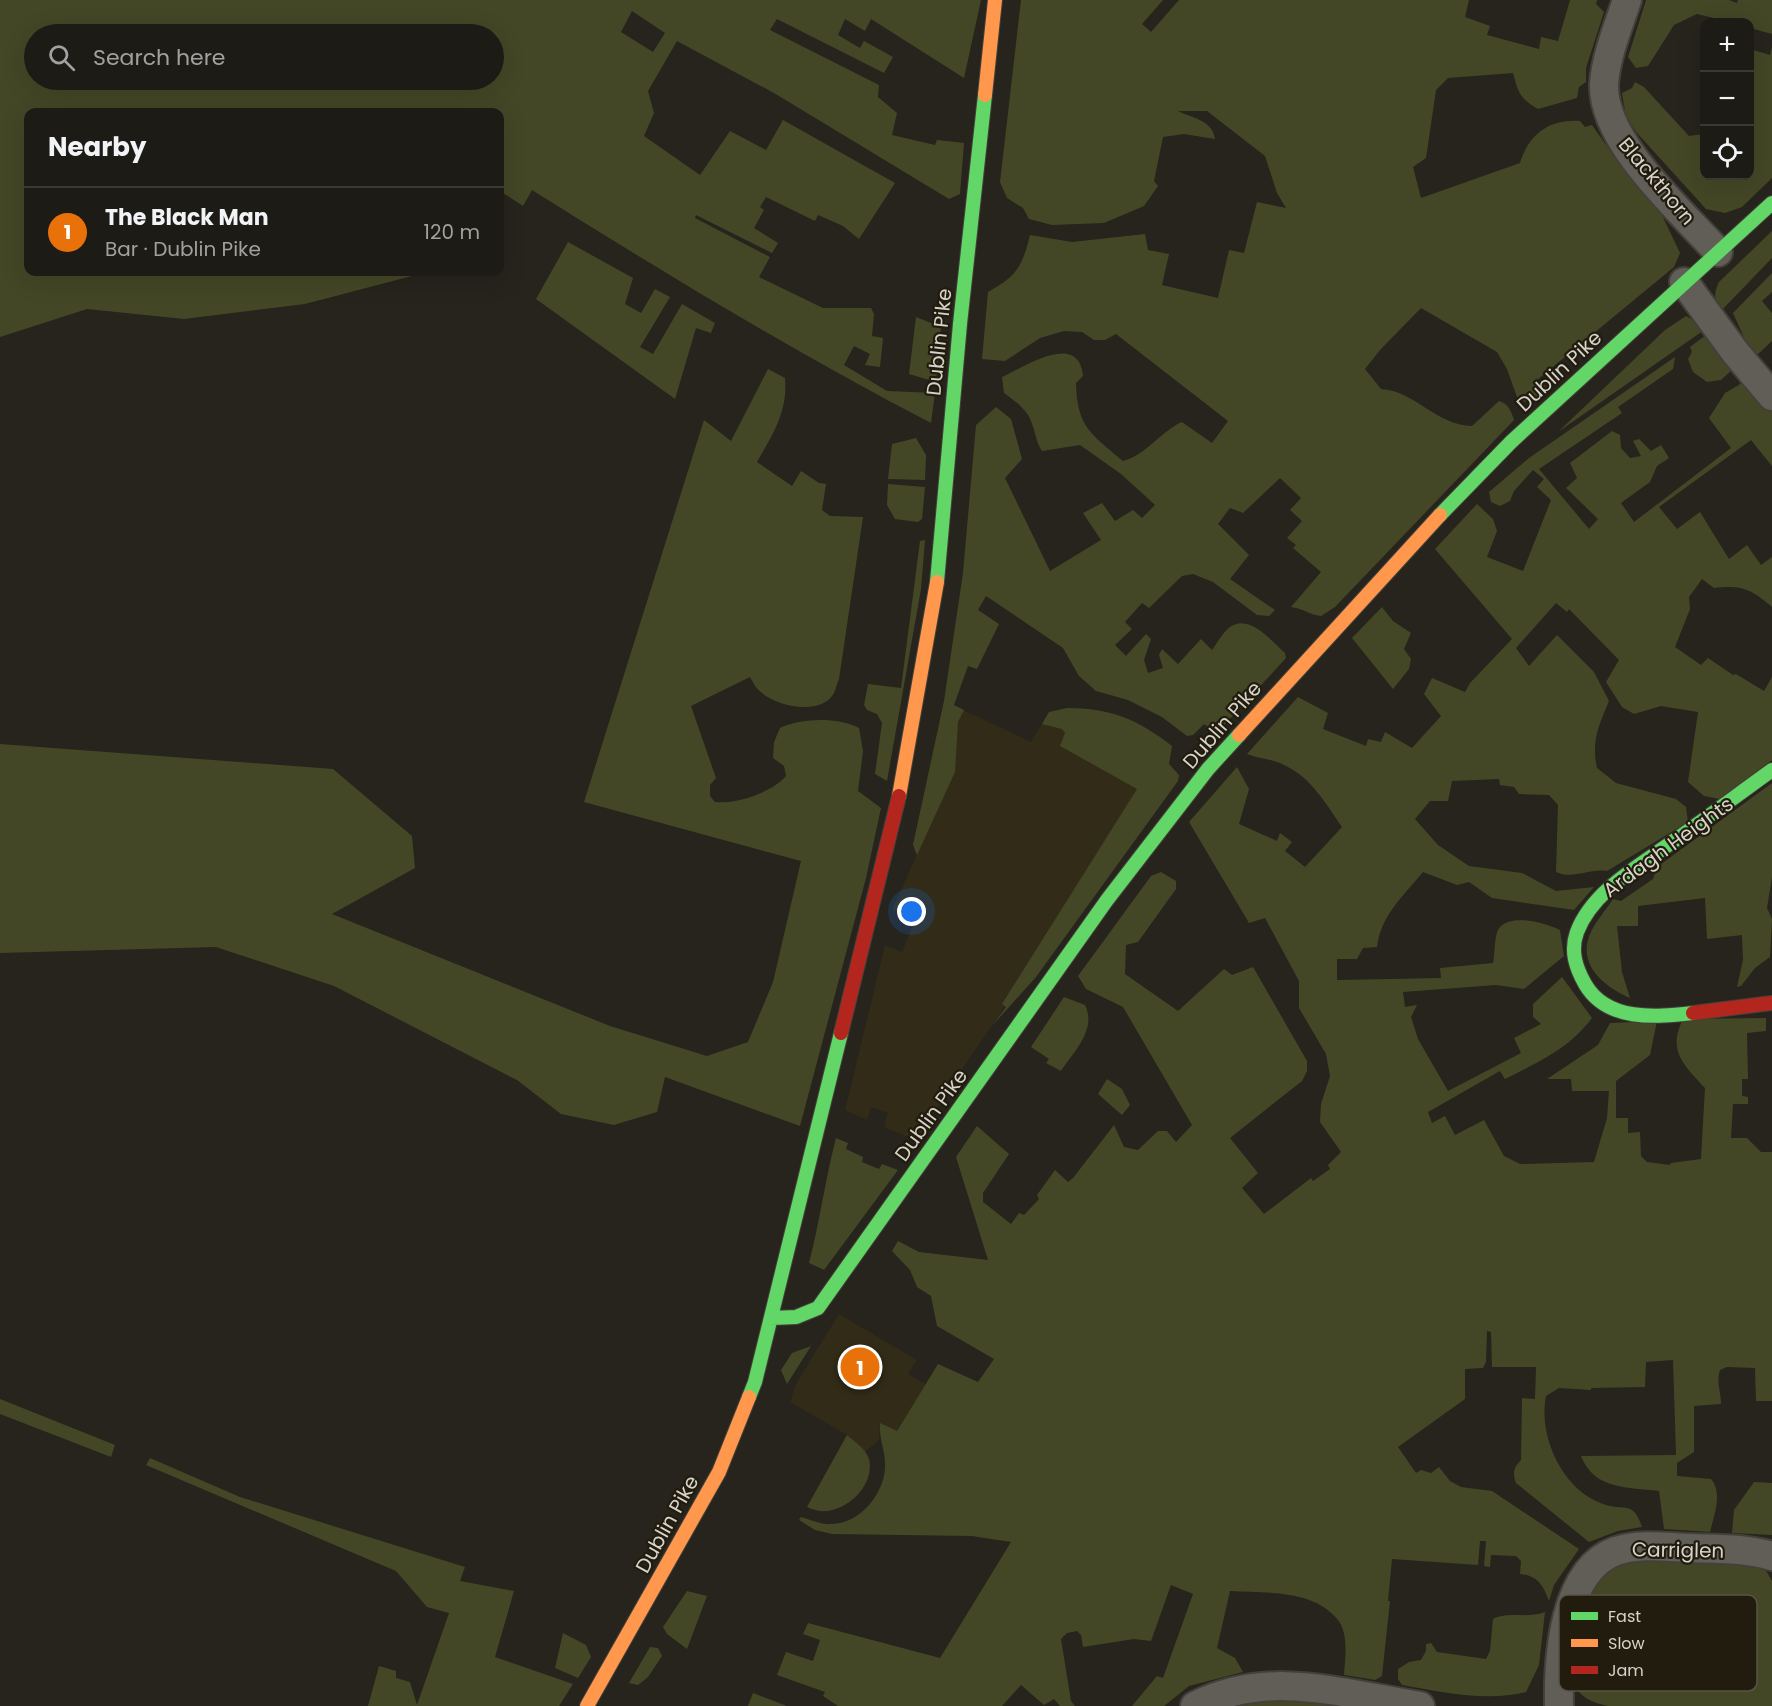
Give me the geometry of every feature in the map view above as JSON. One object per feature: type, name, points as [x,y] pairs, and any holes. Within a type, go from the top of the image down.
[{"type":"street","name":"Dublin Pike","points":[[587,1706],[719,1472],[755,1382],[894,821],[938,581],[960,324],[995,0]]},
{"type":"street","name":"Blackthorn","points":[[1627,0],[1605,73],[1605,102],[1610,120],[1633,157],[1718,252]]},
{"type":"street","name":"Dublin Pike","points":[[772,1318],[788,1320],[804,1316],[818,1308],[1107,900],[1208,769],[1391,566],[1511,442],[1772,203]]},
{"type":"street","points":[[1684,282],[1735,352],[1772,396]]},
{"type":"street","name":"Ardagh Heights","points":[[1772,770],[1609,888],[1593,903],[1579,924],[1574,962],[1592,994],[1605,1007],[1626,1014],[1666,1014],[1772,1003]]},
{"type":"street","name":"Carriglen","points":[[1576,1595],[1585,1574],[1598,1559],[1635,1547],[1717,1550],[1772,1556]]},
{"type":"street","points":[[1195,1706],[1245,1688],[1283,1684],[1322,1687],[1420,1706]]},
{"type":"shaded area","points":[[944,701],[1031,742],[1049,712],[1163,773],[950,1087],[917,1141],[884,1127],[888,1113],[871,1107],[867,1120],[845,1110],[885,945],[902,952],[915,920],[892,909],[917,855],[913,845]]},
{"type":"shaded area","points":[[839,1314],[917,1360],[908,1374],[926,1384],[896,1432],[880,1423],[879,1440],[865,1452],[847,1435],[790,1402],[797,1382]]},
{"type":"green space","points":[[0,0],[981,0],[964,78],[871,19],[865,31],[845,19],[838,35],[860,48],[864,41],[893,57],[884,73],[777,19],[770,30],[879,85],[878,97],[897,113],[892,135],[935,145],[937,140],[964,143],[960,194],[949,199],[774,93],[677,41],[648,91],[654,113],[644,136],[700,175],[730,131],[766,150],[783,120],[895,183],[859,239],[843,226],[818,215],[815,221],[766,197],[760,207],[764,210],[754,228],[778,243],[772,253],[696,215],[695,218],[770,257],[759,277],[823,308],[871,308],[874,314],[872,336],[883,338],[880,367],[865,365],[870,354],[854,346],[844,365],[887,391],[935,393],[931,423],[729,311],[532,190],[523,206],[504,194],[504,108],[24,108],[24,276],[412,276],[305,304],[184,319],[87,309],[0,337]],"holes":[[[632,11],[665,33],[653,52],[621,32]]]},
{"type":"green space","points":[[1021,0],[1163,0],[1142,24],[1151,32],[1179,0],[1469,0],[1465,17],[1490,26],[1487,35],[1539,49],[1541,37],[1558,41],[1570,0],[1597,0],[1596,4],[1604,12],[1586,68],[1586,82],[1579,87],[1577,98],[1538,109],[1527,102],[1521,94],[1513,73],[1448,78],[1436,90],[1426,158],[1413,167],[1421,198],[1520,163],[1529,144],[1542,130],[1559,123],[1580,121],[1585,127],[1592,125],[1628,176],[1661,213],[1680,253],[1674,267],[1537,380],[1546,387],[1531,403],[1518,400],[1507,369],[1497,352],[1421,308],[1380,350],[1365,369],[1381,389],[1404,395],[1447,420],[1459,424],[1472,426],[1499,401],[1511,411],[1514,420],[1335,607],[1321,616],[1291,607],[1321,572],[1293,548],[1296,545],[1287,538],[1302,521],[1290,510],[1301,498],[1280,478],[1243,513],[1230,508],[1218,524],[1249,555],[1230,579],[1275,610],[1269,616],[1257,615],[1213,582],[1193,574],[1182,576],[1149,608],[1142,603],[1125,622],[1132,629],[1115,645],[1126,656],[1146,634],[1151,639],[1144,660],[1148,673],[1163,668],[1159,655],[1162,649],[1178,664],[1201,639],[1212,650],[1227,629],[1238,624],[1253,626],[1267,636],[1285,653],[1286,658],[1217,733],[1204,724],[1193,735],[1187,736],[1162,717],[1128,700],[1096,691],[1079,676],[1063,648],[986,596],[978,610],[999,624],[977,669],[968,666],[954,705],[964,710],[958,722],[955,772],[917,855],[913,845],[944,701],[963,573],[976,425],[996,407],[1011,419],[1022,459],[1005,478],[1050,571],[1101,540],[1083,513],[1102,503],[1115,521],[1133,510],[1142,518],[1155,505],[1121,474],[1080,445],[1042,451],[1027,414],[1021,406],[1004,393],[1002,377],[1036,360],[1061,353],[1072,355],[1079,362],[1083,376],[1076,383],[1079,410],[1083,420],[1094,436],[1123,461],[1139,454],[1182,422],[1212,443],[1228,421],[1116,334],[1105,340],[1094,340],[1082,332],[1064,331],[1040,338],[1005,361],[982,359],[988,292],[1006,281],[1017,270],[1030,235],[1072,242],[1145,234],[1148,250],[1169,254],[1162,285],[1218,298],[1229,250],[1244,253],[1257,202],[1286,208],[1277,193],[1265,156],[1207,111],[1178,111],[1205,123],[1210,127],[1215,139],[1184,134],[1163,137],[1154,181],[1158,186],[1144,206],[1104,223],[1052,225],[1029,219],[1023,208],[1007,198],[1000,182]]},
{"type":"green space","points":[[1646,0],[1729,0],[1737,3],[1738,0],[1772,0],[1772,34],[1754,29],[1754,18],[1714,18],[1697,14],[1674,25],[1648,66],[1636,68],[1628,57]]},
{"type":"green space","points":[[1772,47],[1772,178],[1742,207],[1725,213],[1706,209],[1637,133],[1626,117],[1622,93],[1632,88],[1635,82],[1644,87],[1689,136],[1700,135],[1700,180],[1754,180],[1754,50],[1770,55]]},
{"type":"green space","points":[[1772,231],[1772,258],[1721,311],[1715,297],[1719,282]]},
{"type":"green space","points":[[568,242],[633,278],[625,304],[641,313],[655,289],[670,297],[640,347],[653,354],[682,304],[715,323],[711,333],[696,328],[675,399],[536,299]]},
{"type":"green space","points":[[1772,273],[1772,292],[1762,301],[1772,313],[1772,341],[1756,356],[1747,344],[1733,313]]},
{"type":"green space","points":[[1686,316],[1707,328],[1558,432],[1665,330]]},
{"type":"green space","points":[[916,317],[941,327],[936,382],[909,374]]},
{"type":"green space","points":[[1706,335],[1735,367],[1721,380],[1707,382],[1693,372],[1688,359],[1692,352],[1690,347]]},
{"type":"green space","points":[[1675,357],[1673,369],[1618,407],[1622,413],[1539,469],[1589,529],[1598,519],[1566,488],[1577,478],[1570,463],[1612,431],[1620,435],[1621,448],[1630,458],[1641,456],[1633,441],[1639,439],[1651,451],[1661,445],[1669,458],[1657,466],[1650,482],[1621,503],[1634,522],[1731,448],[1709,418],[1725,393],[1739,385],[1745,378],[1772,408],[1772,466],[1751,440],[1659,507],[1677,529],[1700,512],[1729,559],[1747,545],[1761,565],[1772,557],[1772,607],[1752,592],[1732,587],[1714,588],[1702,579],[1689,597],[1690,609],[1675,647],[1701,665],[1708,658],[1733,675],[1736,674],[1764,691],[1772,677],[1772,760],[1720,799],[1704,796],[1688,782],[1698,712],[1661,706],[1634,714],[1622,707],[1606,682],[1619,660],[1569,609],[1567,612],[1556,603],[1516,648],[1529,666],[1557,635],[1594,672],[1609,701],[1596,741],[1597,768],[1616,783],[1676,799],[1686,807],[1688,822],[1607,871],[1562,874],[1556,872],[1558,805],[1549,795],[1519,794],[1514,787],[1500,785],[1499,779],[1452,781],[1448,801],[1430,801],[1415,819],[1438,845],[1469,866],[1522,873],[1556,891],[1594,887],[1574,910],[1492,898],[1469,882],[1457,885],[1423,872],[1388,915],[1377,947],[1363,948],[1357,959],[1337,959],[1337,980],[1441,978],[1440,968],[1493,963],[1498,930],[1510,921],[1537,922],[1560,930],[1564,956],[1524,989],[1496,985],[1403,992],[1405,1007],[1417,1005],[1411,1017],[1418,1039],[1448,1091],[1521,1053],[1514,1038],[1541,1024],[1533,1017],[1533,1004],[1562,977],[1592,1018],[1574,1038],[1541,1061],[1505,1079],[1500,1071],[1428,1112],[1432,1123],[1445,1116],[1455,1135],[1484,1120],[1504,1156],[1520,1164],[1594,1162],[1607,1118],[1609,1091],[1572,1091],[1571,1079],[1547,1079],[1598,1045],[1610,1023],[1657,1021],[1650,1055],[1616,1081],[1616,1118],[1628,1118],[1628,1133],[1640,1132],[1641,1156],[1647,1162],[1670,1165],[1701,1159],[1705,1088],[1690,1072],[1677,1049],[1678,1030],[1683,1019],[1766,1018],[1766,1031],[1747,1033],[1748,1079],[1742,1079],[1742,1096],[1748,1097],[1748,1104],[1733,1104],[1731,1138],[1747,1138],[1761,1152],[1772,1152],[1772,1401],[1756,1401],[1755,1368],[1727,1367],[1720,1370],[1719,1375],[1721,1404],[1694,1406],[1694,1452],[1677,1463],[1677,1476],[1711,1479],[1715,1485],[1717,1504],[1710,1532],[1664,1529],[1659,1491],[1624,1487],[1603,1481],[1594,1475],[1581,1456],[1676,1455],[1673,1360],[1646,1362],[1645,1387],[1591,1388],[1591,1390],[1559,1388],[1546,1396],[1544,1412],[1546,1428],[1556,1460],[1565,1474],[1588,1497],[1603,1504],[1631,1510],[1639,1518],[1642,1527],[1618,1531],[1589,1542],[1516,1483],[1514,1470],[1521,1460],[1522,1398],[1535,1399],[1536,1367],[1492,1367],[1491,1332],[1487,1331],[1486,1362],[1483,1368],[1465,1369],[1465,1399],[1398,1447],[1416,1473],[1421,1470],[1431,1473],[1439,1467],[1450,1481],[1461,1487],[1492,1491],[1579,1549],[1554,1585],[1549,1601],[1536,1579],[1520,1574],[1521,1561],[1516,1556],[1491,1555],[1490,1567],[1484,1566],[1486,1541],[1480,1541],[1478,1565],[1392,1559],[1382,1676],[1375,1680],[1344,1675],[1346,1647],[1344,1632],[1338,1620],[1328,1610],[1303,1598],[1288,1595],[1230,1591],[1217,1648],[1235,1658],[1243,1672],[1189,1686],[1164,1706],[1132,1706],[1157,1676],[1163,1678],[1193,1594],[1171,1585],[1151,1641],[1134,1639],[1083,1647],[1081,1635],[1077,1631],[1067,1633],[1061,1639],[1071,1701],[1075,1706],[1060,1706],[1054,1699],[1044,1705],[1021,1685],[1002,1706],[838,1706],[823,1696],[825,1692],[777,1675],[786,1652],[813,1661],[820,1640],[803,1634],[808,1623],[940,1658],[1011,1542],[972,1536],[832,1534],[815,1530],[799,1520],[801,1517],[832,1524],[853,1518],[862,1512],[876,1495],[884,1475],[885,1459],[880,1423],[897,1431],[938,1364],[978,1382],[994,1359],[937,1326],[931,1296],[917,1287],[910,1270],[892,1251],[898,1241],[919,1252],[988,1260],[956,1157],[977,1126],[1009,1154],[983,1193],[983,1202],[1011,1224],[1019,1213],[1024,1215],[1039,1199],[1037,1195],[1055,1170],[1068,1182],[1073,1178],[1114,1125],[1124,1147],[1138,1150],[1158,1131],[1167,1131],[1176,1142],[1192,1125],[1123,1007],[1086,989],[1078,976],[1151,876],[1161,872],[1176,881],[1176,889],[1138,942],[1126,945],[1125,974],[1178,1011],[1224,969],[1232,975],[1253,967],[1307,1061],[1307,1071],[1302,1081],[1230,1138],[1258,1173],[1242,1188],[1264,1214],[1311,1178],[1313,1181],[1330,1169],[1328,1165],[1341,1152],[1320,1122],[1321,1104],[1330,1076],[1326,1054],[1299,1008],[1299,981],[1265,918],[1249,923],[1189,822],[1237,767],[1249,789],[1239,824],[1277,841],[1280,833],[1292,842],[1285,851],[1305,867],[1342,827],[1317,792],[1294,770],[1280,763],[1247,754],[1298,697],[1328,713],[1323,729],[1366,746],[1368,739],[1381,742],[1385,732],[1412,748],[1441,716],[1424,694],[1432,678],[1465,692],[1470,683],[1512,639],[1435,549],[1477,504],[1493,519],[1497,531],[1487,557],[1523,571],[1551,500],[1537,487],[1544,479],[1533,470],[1514,491],[1510,501],[1500,506],[1491,502],[1489,492],[1529,458]]},
{"type":"green space","points":[[768,369],[785,378],[784,401],[778,422],[757,462],[792,486],[801,471],[819,483],[826,484],[822,510],[830,516],[863,517],[839,679],[834,693],[828,700],[810,707],[777,702],[759,691],[750,677],[691,706],[716,778],[710,785],[710,796],[715,802],[733,801],[772,788],[786,776],[784,766],[773,758],[774,742],[780,728],[798,722],[820,720],[841,722],[859,728],[863,751],[858,791],[881,808],[866,878],[800,1126],[665,1077],[657,1112],[614,1125],[561,1114],[517,1080],[334,986],[216,947],[0,953],[0,744],[333,769],[412,836],[415,868],[332,914],[610,1026],[707,1056],[748,1042],[773,982],[801,861],[584,802],[704,420],[731,441]]},
{"type":"green space","points":[[916,438],[926,455],[925,480],[888,479],[892,444]]},
{"type":"green space","points":[[888,484],[925,487],[922,519],[918,522],[895,519],[887,505]]},
{"type":"green space","points":[[925,540],[921,589],[887,781],[875,774],[882,723],[877,714],[867,710],[864,705],[868,684],[901,688],[920,541]]},
{"type":"green space","points":[[1382,607],[1393,621],[1411,633],[1404,649],[1411,659],[1409,669],[1393,689],[1352,638]]},
{"type":"green space","points":[[1067,708],[1110,713],[1147,729],[1172,746],[1169,764],[1179,775],[1178,781],[1036,977],[991,1027],[1006,1007],[1002,1004],[1137,789],[1060,746],[1065,733],[1062,729],[1042,724],[1049,712]]},
{"type":"green space","points":[[1772,783],[1772,877],[1767,908],[1772,919],[1770,957],[1755,968],[1741,986],[1737,987],[1743,960],[1742,935],[1707,939],[1705,898],[1638,906],[1638,926],[1617,926],[1622,972],[1630,998],[1611,988],[1590,965],[1587,945],[1592,930],[1613,899],[1621,901],[1653,879],[1657,867]]},
{"type":"green space","points":[[1064,997],[1085,1005],[1088,1023],[1082,1040],[1061,1071],[1046,1063],[1049,1059],[1031,1047]]},
{"type":"green space","points":[[1107,1079],[1122,1089],[1130,1105],[1122,1115],[1098,1094]]},
{"type":"green space","points":[[836,1138],[848,1143],[846,1149],[863,1157],[862,1162],[879,1169],[882,1164],[898,1170],[824,1270],[809,1263]]},
{"type":"green space","points":[[811,1346],[787,1384],[781,1370],[792,1353]]},
{"type":"green space","points":[[0,1399],[115,1445],[111,1457],[0,1414]]},
{"type":"green space","points":[[847,1435],[868,1455],[870,1468],[864,1486],[851,1501],[834,1510],[820,1511],[807,1507]]},
{"type":"green space","points":[[150,1458],[240,1497],[465,1567],[460,1581],[514,1591],[495,1657],[573,1684],[559,1706],[368,1706],[379,1666],[396,1671],[396,1678],[410,1682],[417,1705],[449,1613],[427,1607],[396,1571],[146,1465]]},
{"type":"green space","points":[[1754,1482],[1772,1483],[1772,1535],[1732,1533],[1734,1510]]},
{"type":"green space","points":[[1625,1558],[1762,1564],[1772,1581],[1772,1706],[1608,1706],[1580,1693],[1578,1691],[1757,1691],[1757,1595],[1586,1595],[1595,1580]]},
{"type":"green space","points":[[687,1591],[707,1596],[687,1649],[667,1634],[663,1627]]},
{"type":"green space","points":[[1545,1612],[1539,1665],[1526,1692],[1495,1696],[1464,1695],[1402,1685],[1398,1679],[1398,1669],[1409,1662],[1421,1660],[1426,1651],[1426,1644],[1431,1643],[1437,1652],[1486,1659],[1490,1651],[1493,1619]]},
{"type":"green space","points":[[563,1633],[586,1645],[591,1657],[578,1678],[555,1668]]},
{"type":"green space","points":[[650,1647],[658,1648],[662,1656],[648,1677],[638,1685],[629,1683]]},
{"type":"green space","points":[[753,1693],[787,1706],[748,1706]]},
{"type":"green space","points":[[1285,1698],[1343,1706],[1238,1706]]},
{"type":"traffic: fast","points":[[937,582],[960,324],[985,95]]},
{"type":"traffic: fast","points":[[1440,515],[1511,442],[1772,203]]},
{"type":"traffic: fast","points":[[772,1318],[796,1317],[818,1308],[1107,900],[1208,769],[1239,735]]},
{"type":"traffic: fast","points":[[1693,1013],[1648,1016],[1619,1011],[1606,1005],[1594,996],[1579,972],[1574,953],[1577,932],[1594,903],[1619,880],[1772,770]]},
{"type":"traffic: fast","points":[[749,1397],[755,1382],[841,1033]]},
{"type":"traffic: slow","points":[[985,95],[995,0]]},
{"type":"traffic: slow","points":[[1239,735],[1440,515]]},
{"type":"traffic: slow","points":[[899,796],[937,582]]},
{"type":"traffic: slow","points":[[587,1706],[719,1472],[749,1397]]},
{"type":"traffic: jam","points":[[841,1033],[899,796]]},
{"type":"traffic: jam","points":[[1693,1013],[1772,1003]]},
{"type":"place","name":"The Black Man","points":[[860,1367]]}]
